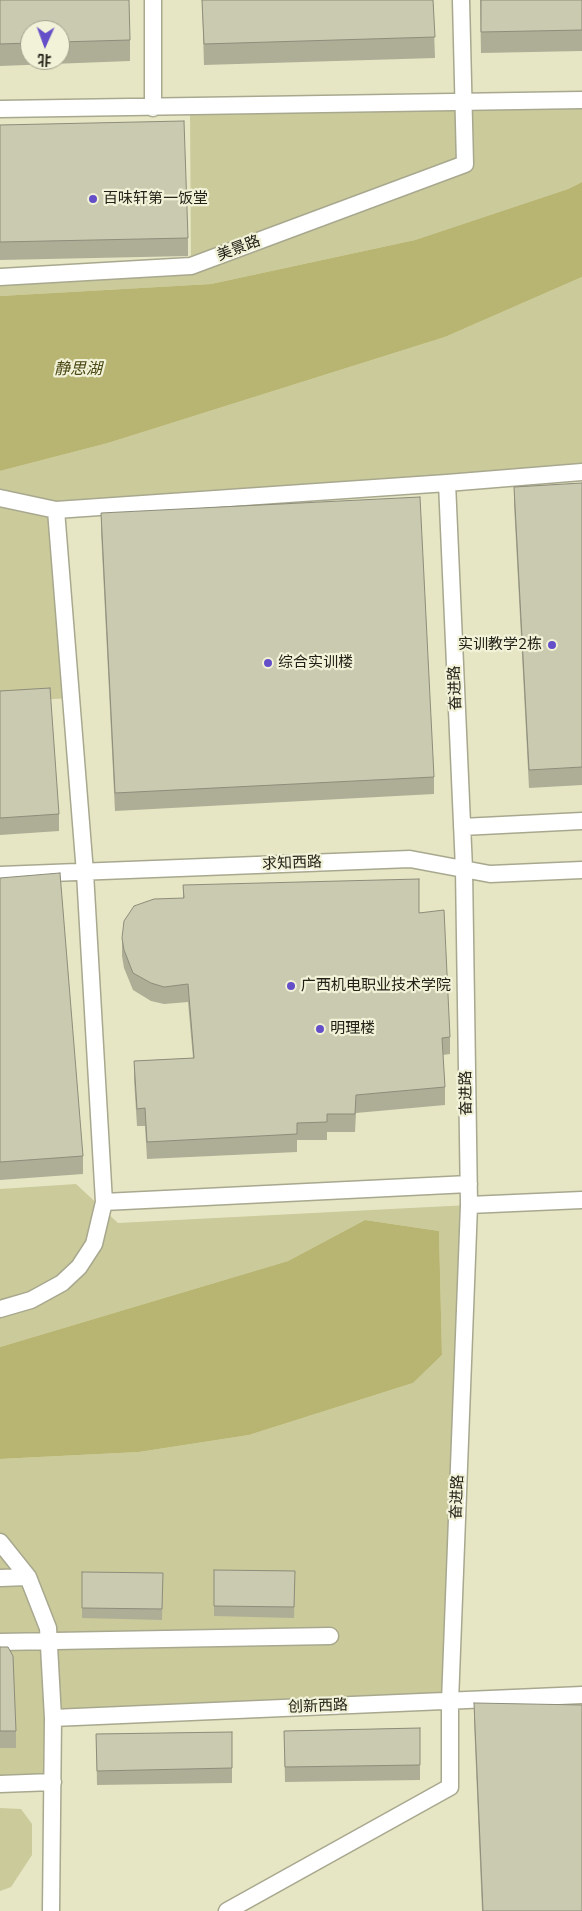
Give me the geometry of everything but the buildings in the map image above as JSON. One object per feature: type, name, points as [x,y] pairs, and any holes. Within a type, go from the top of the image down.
[{"type":"lane","points":[[153,0],[153,108]]},
{"type":"lane","points":[[461,0],[463,102]]},
{"type":"lane","points":[[0,109],[582,100]]},
{"type":"lane","name":"美景路","points":[[0,278],[191,266],[465,164],[463,102]]},
{"type":"lane","points":[[0,498],[56,510],[582,472]]},
{"type":"lane","name":"奋进路","points":[[227,1911],[450,1787],[450,1702],[469,1205],[464,869],[447,483]]},
{"type":"lane","points":[[0,1309],[31,1300],[62,1283],[79,1267],[94,1244],[104,1202],[85,873],[56,510]]},
{"type":"lane","points":[[462,827],[582,821]]},
{"type":"lane","name":"求知西路","points":[[0,875],[410,859],[490,874],[582,870]]},
{"type":"lane","points":[[104,1202],[468,1184]]},
{"type":"lane","points":[[469,1205],[582,1200]]},
{"type":"lane","points":[[0,1542],[28,1577],[48,1628],[53,1718],[51,1911]]},
{"type":"lane","points":[[0,1578],[28,1577]]},
{"type":"lane","points":[[0,1642],[330,1636]]},
{"type":"lane","name":"创新西路","points":[[53,1718],[582,1695]]},
{"type":"lane","points":[[0,1784],[53,1782]]},
{"type":"shaded area","name":"广西机电职业技术学院","points":[[0,0],[582,0],[582,1911],[0,1911]]},
{"type":"shaded area","points":[[582,100],[582,182],[568,189],[415,240],[211,284],[0,296],[0,277],[191,266],[190,107]]},
{"type":"shaded area","points":[[582,277],[582,472],[56,510],[72,698],[0,702],[0,471],[108,443],[445,337]]},
{"type":"shaded area","points":[[76,1184],[118,1223],[469,1205],[450,1702],[54,1718],[53,1782],[0,1784],[0,1748],[16,1748],[0,1665],[0,1459],[139,1452],[249,1435],[413,1383],[442,1355],[439,1231],[365,1220],[288,1261],[0,1347],[0,1189]]},
{"type":"shaded area","points":[[0,1808],[21,1809],[32,1824],[32,1855],[11,1887],[0,1891]]},
{"type":"water","name":"静思湖","points":[[582,182],[582,277],[445,337],[108,443],[0,471],[0,296],[211,284],[415,240],[568,189]]},
{"type":"water","points":[[365,1220],[439,1231],[442,1355],[413,1383],[249,1435],[139,1452],[0,1459],[0,1347],[288,1261]]},
{"type":"place","name":"百味轩第一饭堂","points":[[93,199]]},
{"type":"place","name":"实训教学2栋","points":[[552,645]]},
{"type":"place","name":"综合实训楼","points":[[268,663]]},
{"type":"place","name":"广西机电职业技术学院","points":[[291,986]]},
{"type":"place","name":"明理楼","points":[[320,1029]]}]
